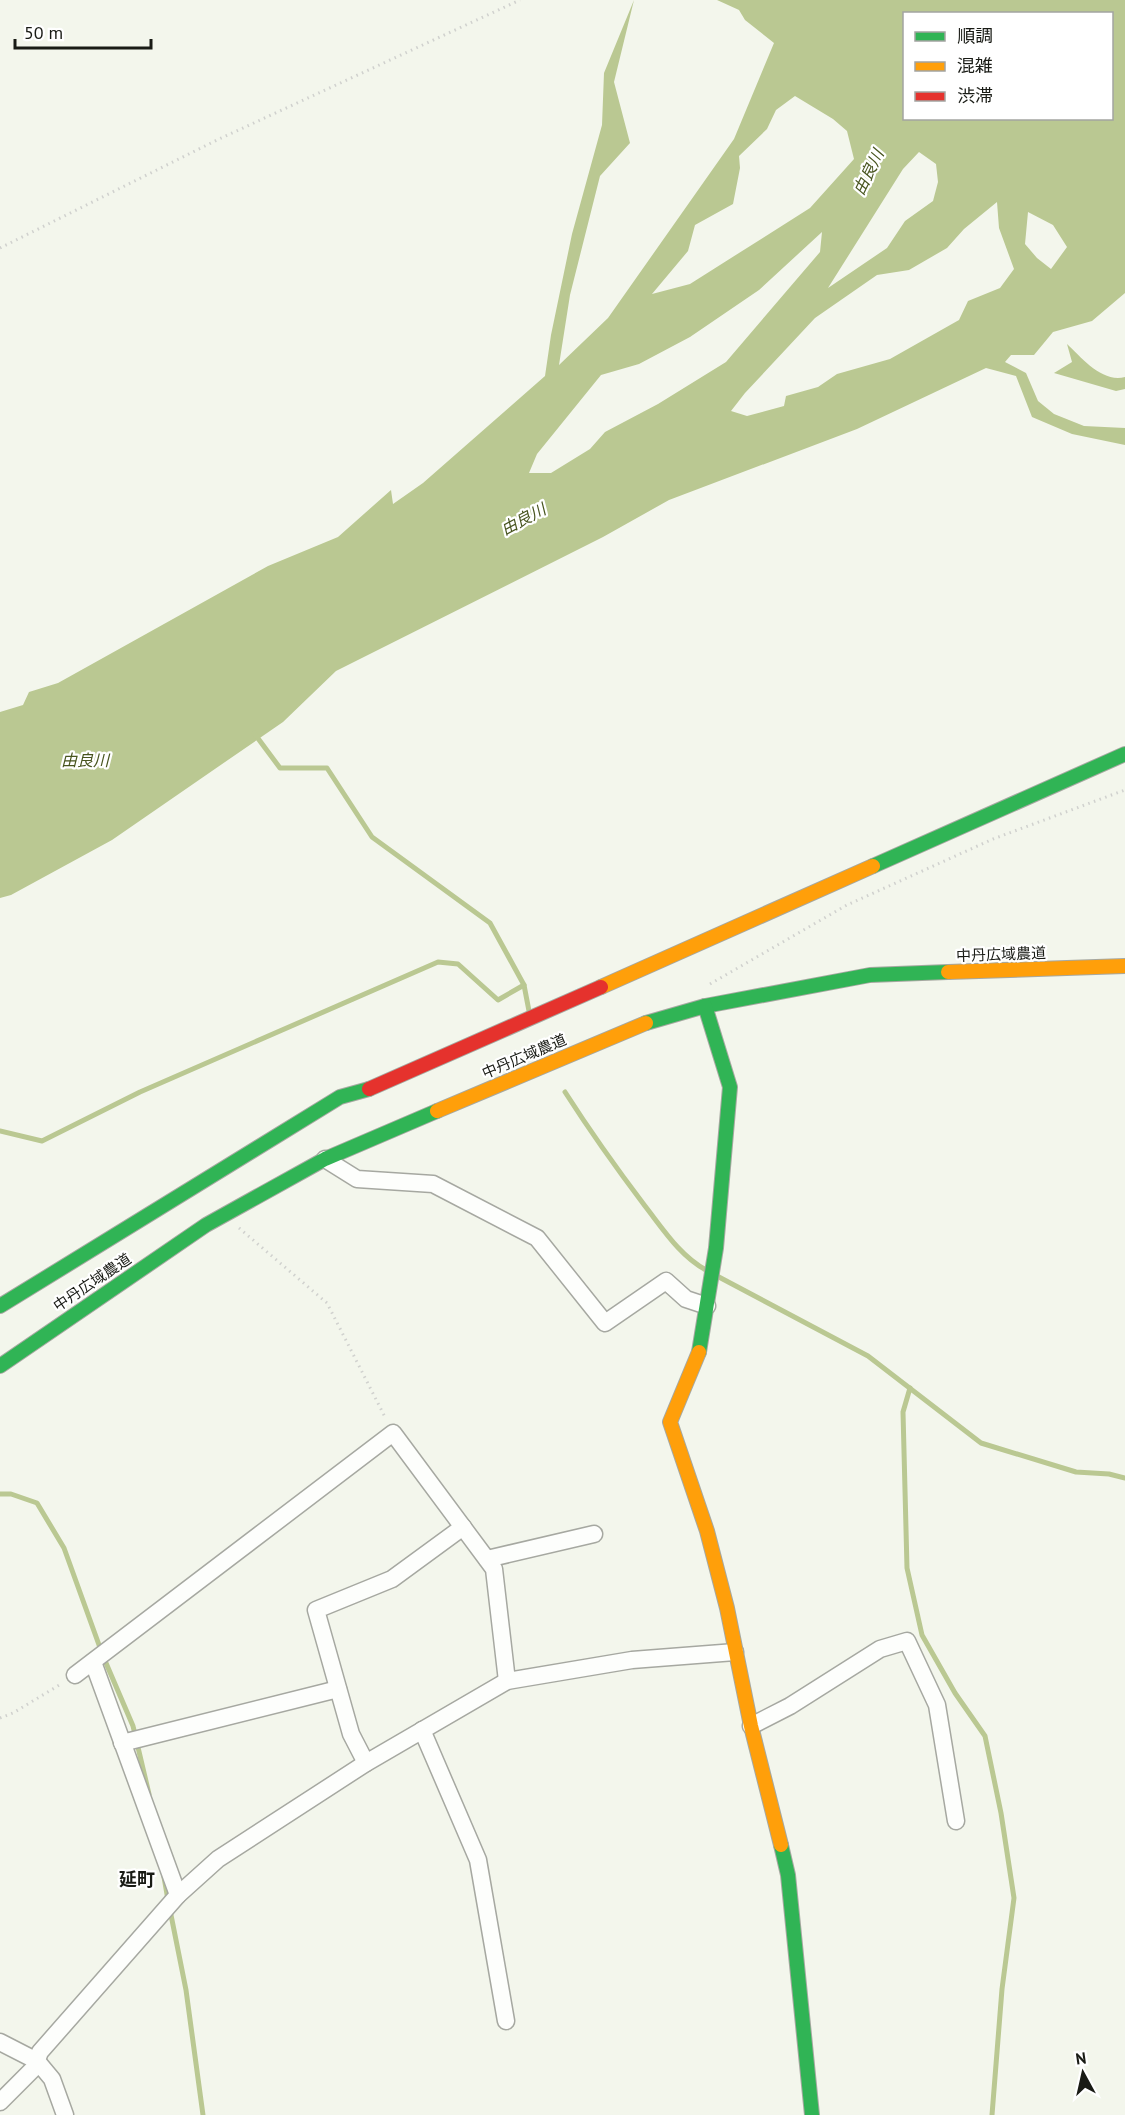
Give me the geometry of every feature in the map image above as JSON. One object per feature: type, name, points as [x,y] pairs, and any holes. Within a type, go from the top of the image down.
[{"type":"street","points":[[0,1306],[340,1097],[384,1083],[1125,754]]},
{"type":"street","name":"中丹広域農道","points":[[0,1366],[206,1225],[325,1159],[650,1021],[705,1006],[870,975],[1125,966]]},
{"type":"street","points":[[705,1006],[730,1087],[716,1248],[707,1306],[698,1356],[670,1422],[707,1531],[727,1608],[751,1726],[788,1875],[812,2115]]},
{"type":"street","points":[[325,1159],[357,1179],[433,1184],[537,1238],[605,1323],[666,1281],[686,1299],[707,1306]]},
{"type":"street","points":[[75,1676],[393,1433],[494,1569],[507,1681]]},
{"type":"street","points":[[366,1763],[351,1734],[316,1610],[392,1579],[464,1527]]},
{"type":"street","points":[[487,1559],[594,1534]]},
{"type":"street","points":[[751,1726],[790,1706],[880,1649],[907,1641],[938,1705],[956,1821]]},
{"type":"street","points":[[0,2102],[34,2068],[40,2052],[177,1895],[218,1859],[366,1763],[507,1681],[632,1660],[735,1652]]},
{"type":"street","points":[[93,1662],[177,1895]]},
{"type":"street","points":[[122,1743],[338,1689]]},
{"type":"street","points":[[422,1730],[478,1860],[506,2021]]},
{"type":"street","points":[[0,2042],[37,2061],[52,2079],[65,2115]]},
{"type":"path","points":[[0,248],[217,140],[520,0]]},
{"type":"path","points":[[700,989],[848,905],[993,839],[1125,790]]},
{"type":"path","points":[[226,1213],[248,1237],[327,1303],[393,1433]]},
{"type":"path","points":[[0,1718],[13,1713],[75,1676]]},
{"type":"water","name":"由良川","points":[[634,0],[614,82],[630,143],[600,176],[570,295],[559,365],[608,318],[734,139],[774,43],[745,20],[739,10],[717,0],[1125,0],[1125,293],[1092,321],[1053,332],[1034,355],[1011,355],[1005,362],[1026,373],[1038,401],[1054,414],[1084,426],[1125,428],[1125,445],[1072,434],[1032,417],[1016,376],[986,368],[857,429],[669,500],[603,537],[336,671],[283,722],[112,840],[11,895],[0,898],[0,712],[23,705],[29,692],[58,683],[268,566],[338,537],[391,490],[393,504],[423,483],[545,376],[572,234],[602,125],[604,73]],"holes":[[[795,96],[833,119],[847,131],[854,159],[810,208],[690,284],[652,294],[688,251],[695,225],[733,204],[740,168],[739,156],[767,129],[776,110]],[[919,152],[936,164],[938,182],[933,201],[905,221],[887,248],[828,288],[903,169]],[[997,202],[999,228],[1014,269],[1000,288],[968,301],[959,320],[890,359],[837,374],[818,387],[786,396],[784,406],[747,416],[731,411],[815,318],[877,275],[909,270],[947,248],[964,229]],[[1028,212],[1053,225],[1067,247],[1051,269],[1025,244]],[[822,232],[820,252],[726,362],[658,404],[605,432],[590,449],[551,473],[529,473],[537,454],[601,375],[639,364],[690,337],[759,290]]]},
{"type":"water","points":[[1067,344],[1100,373],[1117,378],[1125,377],[1125,389],[1116,391],[1054,373],[1072,362]]},
{"type":"waterway","points":[[254,733],[280,768],[327,768],[372,837],[490,923],[524,985],[529,1011]]},
{"type":"waterway","points":[[0,1131],[42,1141],[140,1092],[438,962],[458,964],[498,1000],[524,985]]},
{"type":"waterway","points":[[565,1092],[665,1233],[680,1250],[706,1270]]},
{"type":"waterway","points":[[717,1276],[868,1356],[981,1443],[1076,1472],[1109,1474],[1125,1478]]},
{"type":"waterway","points":[[910,1388],[903,1412],[907,1568],[922,1635],[955,1693],[985,1736],[1001,1813],[1014,1898],[1002,1989],[992,2115]]},
{"type":"waterway","points":[[0,1494],[11,1494],[37,1503],[64,1548],[103,1656],[133,1726],[149,1794]]},
{"type":"waterway","points":[[164,1877],[168,1900]]},
{"type":"waterway","points":[[170,1910],[186,1990],[203,2115]]},
{"type":"traffic: fast","points":[[873,866],[1125,754]]},
{"type":"traffic: fast","points":[[646,1023],[705,1006],[870,975],[948,972]]},
{"type":"traffic: fast","points":[[699,1352],[716,1248],[730,1087],[705,1006]]},
{"type":"traffic: fast","points":[[0,1306],[340,1097],[369,1089]]},
{"type":"traffic: fast","points":[[0,1366],[206,1225],[325,1159],[437,1111]]},
{"type":"traffic: fast","points":[[781,1845],[788,1875],[812,2115]]},
{"type":"traffic: slow","points":[[601,987],[873,866]]},
{"type":"traffic: slow","points":[[948,972],[1125,966]]},
{"type":"traffic: slow","points":[[437,1111],[646,1023]]},
{"type":"traffic: slow","points":[[699,1352],[670,1422],[707,1531],[727,1608],[751,1726],[781,1845]]},
{"type":"traffic: jam","points":[[369,1089],[601,987]]},
{"type":"district","name":"延町","points":[[137,1879]]}]
